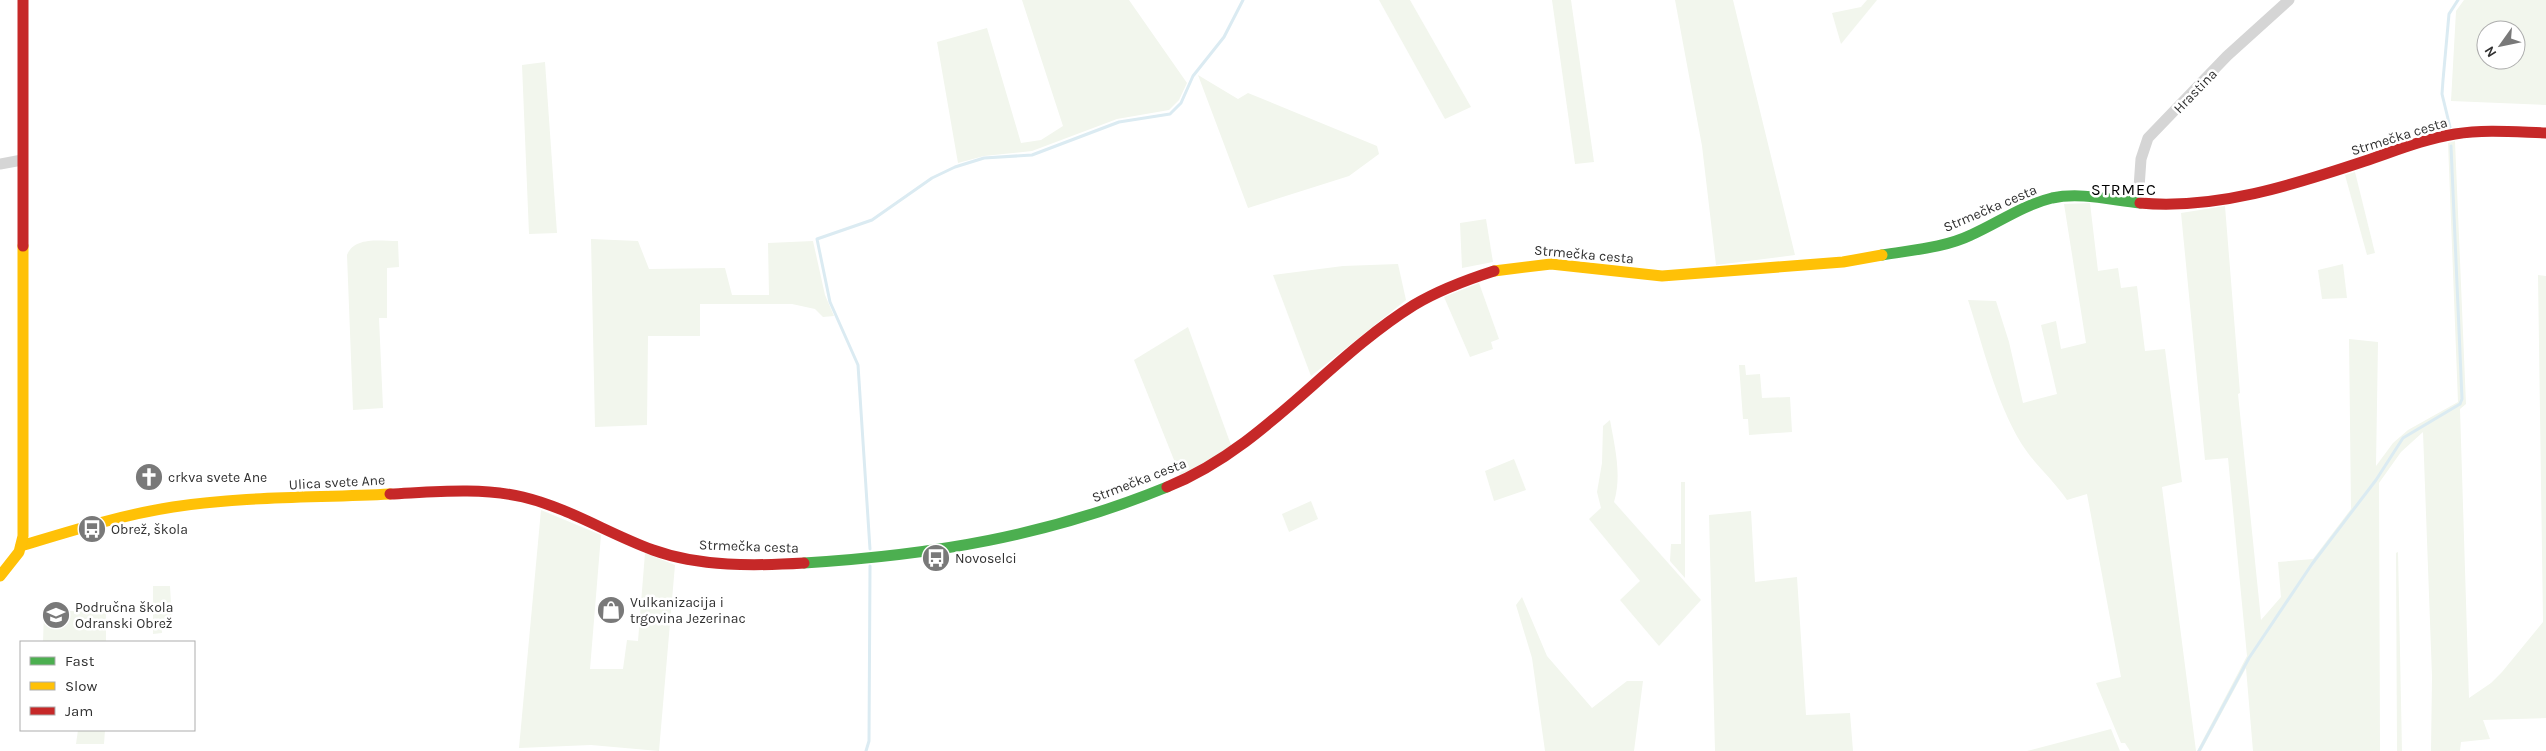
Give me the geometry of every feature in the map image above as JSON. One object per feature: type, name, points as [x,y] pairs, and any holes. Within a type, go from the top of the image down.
[{"type":"street","points":[[0,576],[5,563],[21,546],[23,524],[23,0]]},
{"type":"street","name":"Hrastina","points":[[2138,202],[2141,159],[2148,138],[2228,56],[2289,0]]},
{"type":"street","name":"Strmečka cesta","points":[[539,501],[573,513],[656,551],[700,560],[749,564],[804,563],[898,556],[970,546],[1043,530],[1165,489],[1199,473],[1244,443],[1353,351],[1404,312],[1435,293],[1458,282],[1497,269],[1542,264],[1662,276],[1843,262],[1897,254],[1944,244],[1970,236],[2032,204],[2053,198],[2075,196],[2164,205],[2192,204],[2252,193],[2339,171],[2426,141],[2456,134],[2490,131],[2546,133]]},
{"type":"street","points":[[0,164],[22,160]]},
{"type":"street","name":"Ulica svete Ane","points":[[21,546],[130,516],[206,502],[463,492],[506,494],[539,501]]},
{"type":"shaded area","points":[[1022,0],[1129,0],[1187,83],[1179,100],[1169,110],[1117,119],[1032,151],[984,156],[958,163],[937,42],[987,28],[1021,143],[1041,140],[1063,126]]},
{"type":"shaded area","points":[[1379,0],[1410,0],[1471,107],[1445,119]]},
{"type":"shaded area","points":[[1552,0],[1571,0],[1594,162],[1575,164]]},
{"type":"shaded area","points":[[1675,0],[1733,0],[1795,255],[1716,265],[1702,146]]},
{"type":"shaded area","points":[[1867,0],[1877,0],[1841,44],[1832,13],[1861,7]]},
{"type":"shaded area","points":[[2464,0],[2546,0],[2546,105],[2451,101],[2456,11]]},
{"type":"shaded area","points":[[545,62],[557,233],[529,234],[522,65]]},
{"type":"shaded area","points":[[1198,75],[1238,99],[1248,93],[1377,146],[1379,154],[1349,176],[1248,208]]},
{"type":"shaded area","points":[[2455,141],[2466,404],[2460,409],[2469,698],[2491,683],[2502,672],[2543,622],[2538,275],[2546,276],[2546,718],[2483,720],[2490,739],[2461,742],[2460,751],[2431,751],[2432,676],[2423,432],[2401,452],[2379,483],[2380,751],[2253,751],[2246,668],[2201,751],[2197,751],[2247,656],[2228,458],[2205,460],[2181,213],[2225,206],[2240,393],[2238,394],[2261,620],[2281,597],[2278,562],[2313,559],[2351,509],[2349,339],[2378,342],[2376,466],[2393,443],[2408,430],[2458,402],[2448,143]]},
{"type":"shaded area","points":[[2355,172],[2375,253],[2367,255],[2345,175]]},
{"type":"shaded area","points":[[2090,203],[2098,271],[2118,268],[2121,288],[2137,286],[2145,351],[2165,349],[2182,482],[2162,487],[2196,751],[2130,751],[2125,743],[2121,743],[2096,683],[2121,677],[2087,494],[2067,500],[2021,443],[1997,391],[1968,300],[1996,301],[2009,342],[2023,403],[2057,394],[2041,325],[2056,321],[2061,349],[2086,343],[2064,204]]},
{"type":"shaded area","points":[[1486,219],[1493,262],[1462,268],[1460,223]]},
{"type":"shaded area","points":[[591,239],[638,241],[649,269],[725,268],[732,295],[769,295],[768,243],[813,241],[825,295],[834,316],[823,317],[815,309],[792,304],[700,304],[700,336],[648,336],[647,425],[595,427]]},
{"type":"shaded area","points":[[376,240],[398,241],[399,267],[387,268],[387,318],[379,318],[383,408],[353,410],[347,255],[351,249],[362,242]]},
{"type":"shaded area","points":[[1398,264],[1406,300],[1311,376],[1273,275],[1343,266]]},
{"type":"shaded area","points":[[2343,264],[2347,298],[2322,299],[2318,270]]},
{"type":"shaded area","points":[[1479,283],[1499,339],[1491,342],[1493,349],[1470,357],[1444,297]]},
{"type":"shaded area","points":[[1188,327],[1231,445],[1216,456],[1180,475],[1134,360]]},
{"type":"shaded area","points":[[1739,365],[1745,365],[1746,375],[1760,374],[1762,398],[1790,397],[1792,432],[1749,435],[1748,419],[1743,419]]},
{"type":"shaded area","points":[[1610,420],[1618,472],[1614,502],[1701,600],[1659,646],[1620,600],[1640,581],[1589,519],[1601,508],[1597,492],[1602,463],[1603,426]]},
{"type":"shaded area","points":[[1514,459],[1526,490],[1494,501],[1485,471]]},
{"type":"shaded area","points":[[1681,482],[1685,482],[1685,578],[1670,561],[1671,544],[1681,544]]},
{"type":"shaded area","points":[[1311,501],[1318,519],[1289,532],[1282,514]]},
{"type":"shaded area","points":[[541,510],[601,535],[590,669],[623,669],[627,640],[638,641],[645,553],[675,565],[659,751],[591,745],[519,748]]},
{"type":"shaded area","points":[[1751,511],[1755,582],[1797,577],[1806,715],[1850,713],[1853,751],[1715,751],[1709,515]]},
{"type":"shaded area","points":[[2398,552],[2402,751],[2397,751],[2396,553]]},
{"type":"shaded area","points":[[153,586],[170,586],[172,621],[162,622],[162,633],[153,634]]},
{"type":"shaded area","points":[[1522,597],[1547,656],[1592,708],[1627,681],[1643,681],[1634,751],[1545,751],[1532,658],[1516,605]]},
{"type":"shaded area","points":[[44,610],[106,612],[106,641],[43,641]]},
{"type":"shaded area","points":[[2111,729],[2120,751],[2027,751]]},
{"type":"shaded area","points":[[78,731],[105,731],[104,744],[76,744]]},
{"type":"waterway","points":[[870,549],[858,365],[830,302],[817,239],[872,220],[932,178],[955,167],[984,158],[1032,155],[1119,122],[1170,114],[1181,103],[1193,76],[1224,37],[1243,0]]},
{"type":"waterway","points":[[2450,127],[2442,94],[2449,14],[2458,0]]},
{"type":"waterway","points":[[2199,751],[2249,658],[2312,564],[2376,480],[2403,438],[2460,404],[2462,399],[2451,146]]},
{"type":"waterway","points":[[866,751],[869,741],[870,566]]},
{"type":"traffic: fast","points":[[1882,255],[1950,243],[2041,201],[2052,198],[2085,196],[2140,203]]},
{"type":"traffic: fast","points":[[804,563],[898,555],[989,540],[1078,518],[1167,487]]},
{"type":"traffic: slow","points":[[0,576],[19,552],[23,536],[23,246]]},
{"type":"traffic: slow","points":[[1494,271],[1551,264],[1662,276],[1843,262],[1882,255]]},
{"type":"traffic: slow","points":[[21,546],[115,519],[154,510],[200,503],[390,494]]},
{"type":"traffic: jam","points":[[23,0],[23,246]]},
{"type":"traffic: jam","points":[[2140,203],[2197,203],[2254,194],[2310,179],[2421,142],[2466,132],[2546,133]]},
{"type":"traffic: jam","points":[[1167,487],[1202,470],[1234,450],[1265,427],[1352,351],[1414,305],[1453,286],[1494,271]]},
{"type":"traffic: jam","points":[[390,494],[456,491],[507,494],[540,502],[573,514],[637,544],[671,556],[728,564],[804,563]]},
{"type":"place","name":"crkva svete Ane","points":[[149,477]]},
{"type":"place","name":"Obrež, škola","points":[[92,529]]},
{"type":"place","name":"Novoselci","points":[[936,558]]},
{"type":"place","name":"Vulkanizacija i trgovina Jezerinac","points":[[611,610]]},
{"type":"place","name":"Područna škola Odranski Obrež","points":[[56,615]]},
{"type":"district","name":"STRMEC","points":[[2124,189]]}]
